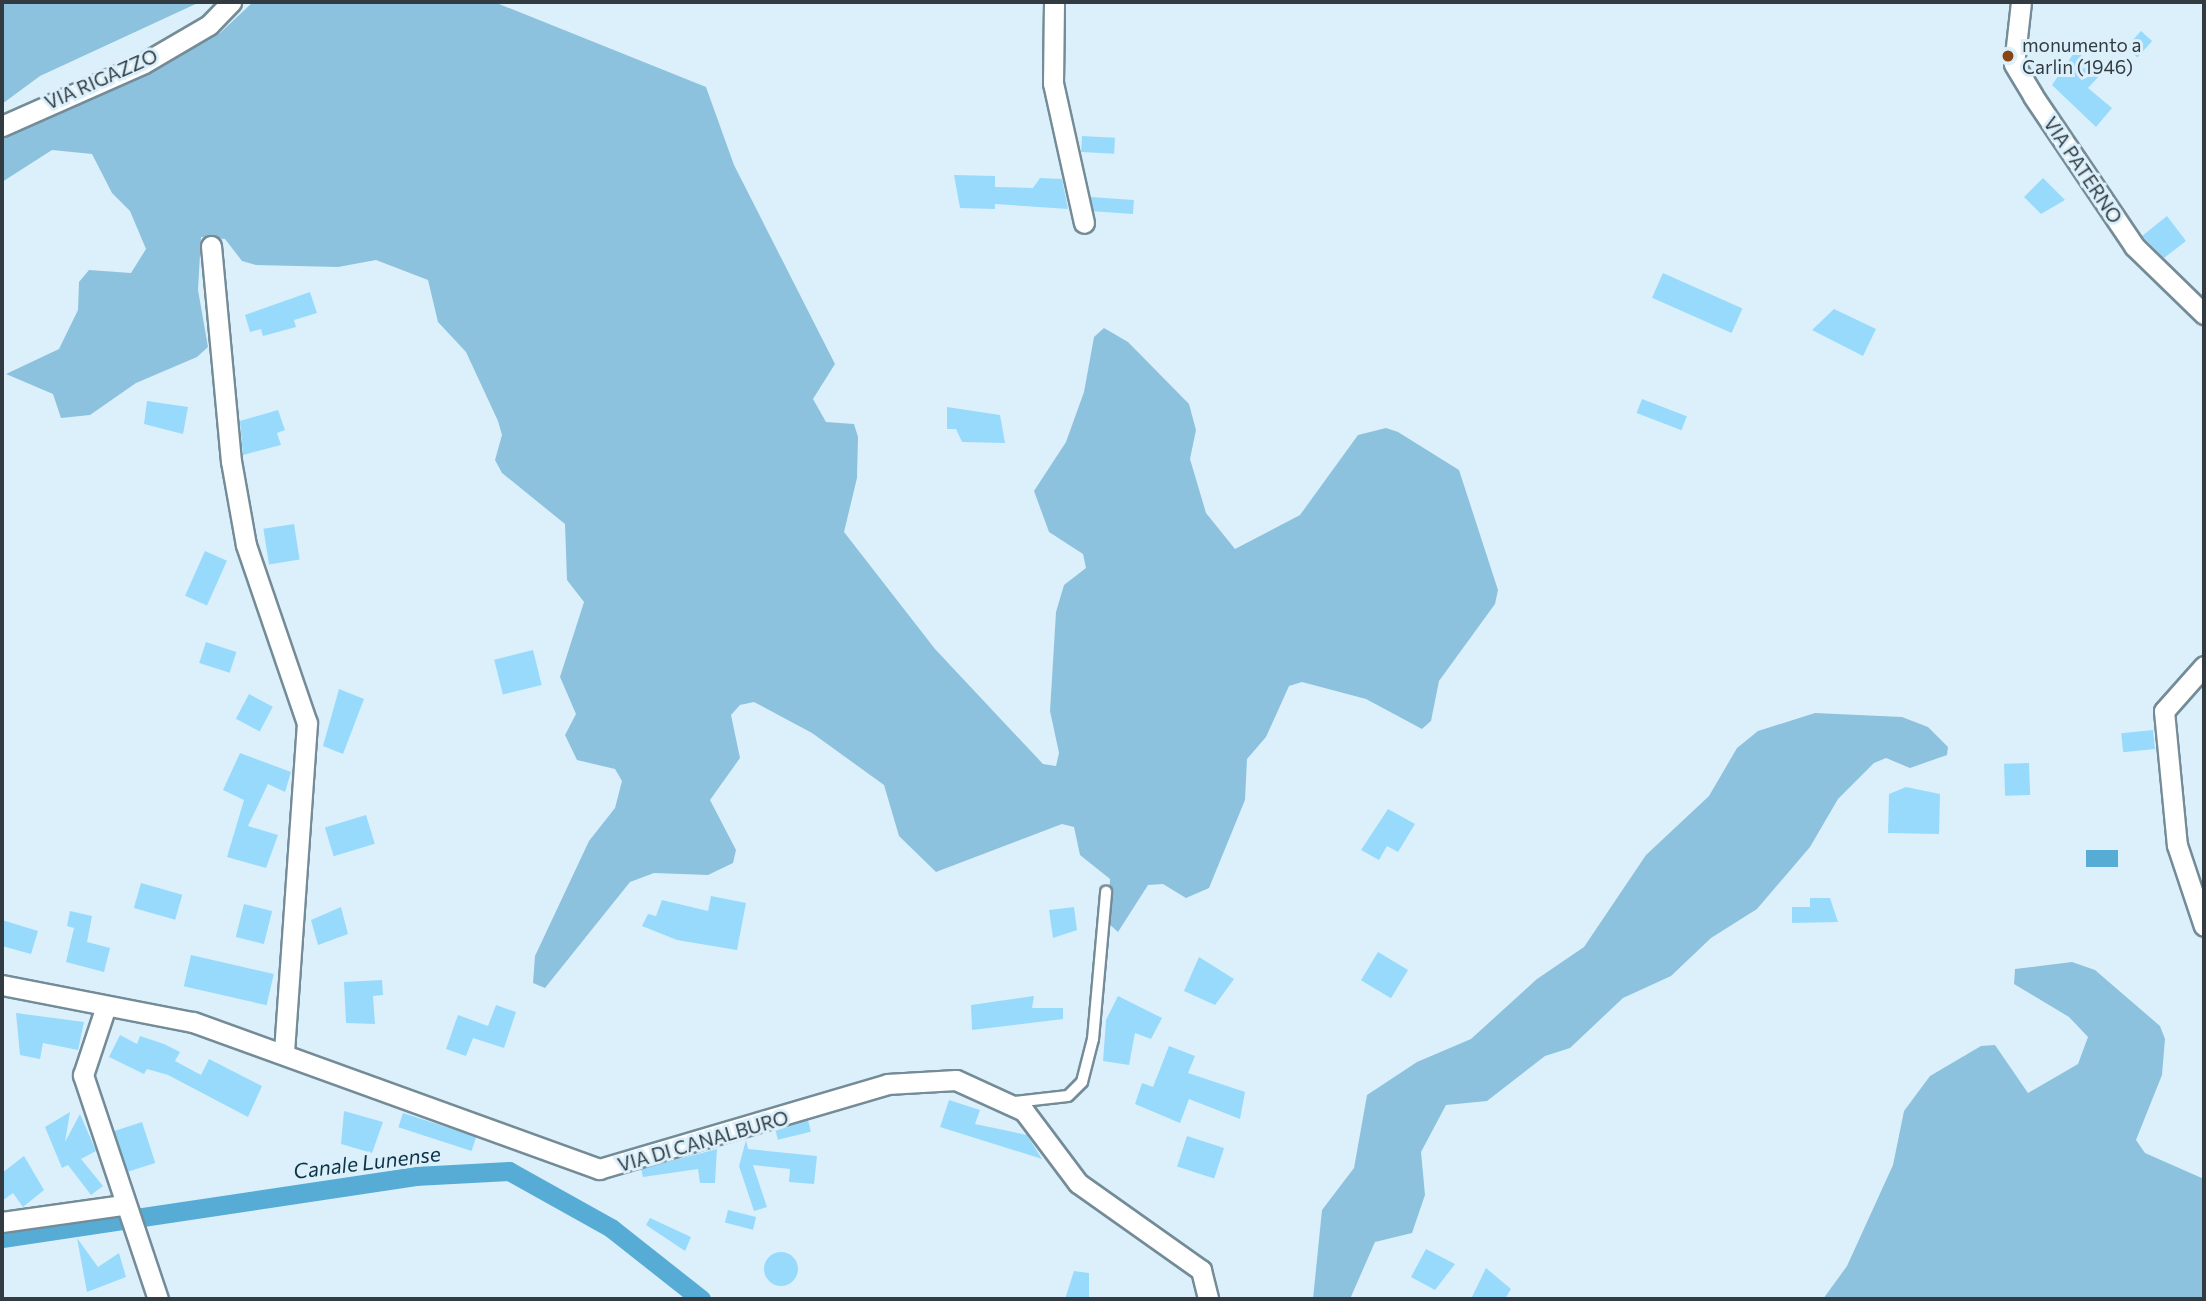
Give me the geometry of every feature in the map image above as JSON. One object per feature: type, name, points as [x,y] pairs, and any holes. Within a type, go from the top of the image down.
[{"type":"street","name":"VIA RIGAZZO","points":[[2,126],[144,63],[209,25],[231,2]]},
{"type":"street","points":[[1054,2],[1053,83],[1084,223]]},
{"type":"street","name":"VIA PATERNO","points":[[2021,2],[2014,64],[2134,246],[2204,314]]},
{"type":"street","points":[[211,246],[231,461],[246,545],[307,723],[284,1054]]},
{"type":"street","points":[[2204,666],[2164,711],[2177,845],[2204,926]]},
{"type":"street","name":"VIA DI CANALBURO","points":[[2,985],[106,1006],[163,1013],[599,1168],[887,1084],[938,1077],[1015,1102]]},
{"type":"street","points":[[106,1006],[83,1075],[123,1205],[158,1299]]},
{"type":"street","points":[[1015,1102],[1077,1183],[1201,1270],[1208,1299]]},
{"type":"street","points":[[2,1222],[123,1205]]},
{"type":"lane","points":[[1015,1102],[1068,1096],[1082,1082],[1093,1039],[1106,892]]},
{"type":"shaded area","points":[[2,2],[200,2],[40,76],[2,104]]},
{"type":"shaded area","points":[[253,2],[494,2],[706,87],[734,165],[835,364],[813,399],[826,422],[854,424],[858,437],[857,478],[844,532],[935,649],[1043,764],[1056,766],[1059,753],[1050,711],[1056,612],[1064,585],[1086,568],[1083,554],[1049,532],[1034,491],[1066,442],[1084,392],[1094,337],[1104,328],[1128,342],[1189,404],[1196,430],[1190,459],[1206,513],[1235,549],[1300,515],[1358,435],[1386,428],[1398,432],[1459,470],[1498,590],[1495,604],[1439,681],[1431,721],[1422,729],[1366,699],[1302,682],[1289,686],[1266,737],[1247,759],[1245,800],[1209,888],[1186,898],[1163,884],[1148,885],[1118,932],[1108,923],[1110,879],[1080,855],[1074,827],[1062,824],[936,872],[899,836],[884,785],[812,733],[754,702],[740,705],[731,715],[740,758],[710,800],[736,850],[733,863],[708,875],[654,873],[630,882],[545,988],[533,983],[535,956],[589,841],[615,808],[622,781],[615,769],[577,760],[565,735],[576,714],[560,677],[584,602],[567,580],[565,524],[502,473],[495,460],[502,435],[498,421],[466,352],[438,322],[428,280],[376,260],[338,267],[256,265],[242,261],[225,239],[201,237],[198,290],[208,347],[197,357],[136,383],[90,415],[61,418],[53,394],[6,374],[59,349],[78,310],[79,282],[89,270],[131,273],[146,249],[130,211],[112,193],[92,154],[52,150],[2,182],[2,138],[77,99],[155,70],[220,33]]},
{"type":"shaded area","points":[[1815,713],[1902,717],[1928,727],[1948,747],[1947,755],[1910,768],[1886,758],[1874,763],[1838,799],[1810,847],[1757,909],[1711,938],[1671,976],[1623,998],[1570,1048],[1545,1056],[1487,1101],[1446,1105],[1421,1152],[1425,1195],[1412,1233],[1375,1242],[1350,1299],[1313,1299],[1322,1210],[1354,1168],[1367,1095],[1417,1062],[1471,1039],[1537,979],[1584,947],[1646,855],[1709,796],[1737,748],[1758,731]]},
{"type":"shaded area","points":[[2086,850],[2118,850],[2118,867],[2086,867]]},
{"type":"shaded area","points":[[2072,962],[2095,970],[2160,1026],[2165,1039],[2162,1075],[2136,1140],[2145,1153],[2204,1179],[2204,1299],[1823,1299],[1847,1266],[1893,1165],[1904,1111],[1930,1076],[1981,1046],[1995,1045],[2028,1093],[2078,1064],[2088,1037],[2069,1017],[2014,984],[2015,969]]},
{"type":"building","points":[[2141,31],[2152,41],[2137,57],[2126,47]]},
{"type":"building","points":[[2076,50],[2101,74],[2088,88],[2112,108],[2096,127],[2052,85]]},
{"type":"building","points":[[1082,136],[1115,138],[1114,154],[1081,152]]},
{"type":"building","points":[[954,175],[995,176],[995,187],[1033,188],[1040,178],[1062,179],[1068,209],[995,204],[995,209],[960,208]]},
{"type":"building","points":[[2043,178],[2065,200],[2041,214],[2024,197]]},
{"type":"building","points":[[1091,197],[1134,200],[1133,214],[1090,211]]},
{"type":"building","points":[[2167,216],[2186,241],[2164,258],[2142,236]]},
{"type":"building","points":[[1663,273],[1742,308],[1731,333],[1652,298]]},
{"type":"building","points":[[310,292],[317,313],[294,320],[296,327],[263,336],[261,329],[250,332],[245,315]]},
{"type":"building","points":[[1834,309],[1876,329],[1863,356],[1812,330]]},
{"type":"building","points":[[1642,399],[1687,416],[1681,430],[1637,413]]},
{"type":"building","points":[[147,401],[188,407],[183,434],[144,424]]},
{"type":"building","points":[[947,407],[1000,415],[1005,443],[962,442],[956,429],[947,429]]},
{"type":"building","points":[[278,410],[285,430],[277,433],[281,445],[243,455],[240,421]]},
{"type":"building","points":[[294,524],[300,560],[269,564],[263,529]]},
{"type":"building","points":[[205,551],[227,561],[207,606],[185,596]]},
{"type":"building","points":[[206,642],[236,652],[230,673],[199,663]]},
{"type":"building","points":[[533,650],[542,685],[503,695],[494,660]]},
{"type":"building","points":[[339,689],[364,699],[343,754],[323,746]]},
{"type":"building","points":[[249,694],[273,707],[260,731],[236,719]]},
{"type":"building","points":[[2153,730],[2155,749],[2123,752],[2121,733]]},
{"type":"building","points":[[240,753],[291,772],[285,792],[268,784],[248,826],[278,835],[266,868],[227,857],[244,800],[223,790]]},
{"type":"building","points":[[2029,763],[2030,795],[2005,796],[2004,764]]},
{"type":"building","points":[[1906,787],[1940,794],[1939,834],[1888,833],[1889,794]]},
{"type":"building","points":[[1388,809],[1415,824],[1398,852],[1387,846],[1379,860],[1361,850]]},
{"type":"building","points":[[366,815],[375,844],[334,856],[325,828]]},
{"type":"building","points":[[141,883],[182,895],[175,920],[134,908]]},
{"type":"building","points":[[711,896],[746,903],[737,950],[677,940],[642,926],[648,914],[656,916],[662,900],[708,911]]},
{"type":"building","points":[[1810,898],[1830,898],[1838,922],[1792,923],[1792,907],[1810,907]]},
{"type":"building","points":[[244,904],[272,911],[264,944],[236,937]]},
{"type":"building","points":[[341,907],[348,934],[318,945],[311,920]]},
{"type":"building","points":[[1074,907],[1077,930],[1053,938],[1049,910]]},
{"type":"building","points":[[70,911],[92,916],[87,942],[110,948],[104,972],[66,962],[74,928],[67,926]]},
{"type":"building","points":[[2,920],[38,931],[31,954],[2,946]]},
{"type":"building","points":[[1378,952],[1408,970],[1391,998],[1361,980]]},
{"type":"building","points":[[191,955],[274,974],[267,1005],[184,986]]},
{"type":"building","points":[[1199,957],[1234,979],[1215,1005],[1184,991]]},
{"type":"building","points":[[382,980],[383,995],[373,996],[375,1024],[346,1023],[344,982]]},
{"type":"building","points":[[1034,996],[1032,1008],[1063,1008],[1063,1019],[972,1030],[971,1005]]},
{"type":"building","points":[[1118,996],[1162,1018],[1151,1039],[1135,1033],[1129,1065],[1103,1061],[1106,1020]]},
{"type":"building","points":[[496,1005],[516,1012],[504,1048],[473,1038],[466,1056],[446,1049],[458,1015],[488,1026]]},
{"type":"building","points":[[16,1013],[84,1022],[78,1050],[43,1043],[40,1059],[20,1055]]},
{"type":"building","points":[[120,1035],[137,1044],[140,1036],[164,1044],[180,1052],[175,1061],[201,1075],[209,1059],[262,1086],[248,1117],[168,1075],[147,1069],[144,1074],[109,1057]]},
{"type":"building","points":[[1169,1046],[1195,1056],[1188,1073],[1245,1092],[1240,1119],[1189,1099],[1180,1123],[1135,1104],[1142,1083],[1153,1087]]},
{"type":"building","points":[[949,1100],[980,1110],[975,1124],[1027,1135],[1042,1159],[940,1127]]},
{"type":"building","points":[[344,1111],[383,1122],[372,1153],[341,1144]]},
{"type":"building","points":[[70,1112],[65,1142],[80,1114],[96,1151],[81,1159],[103,1186],[91,1195],[68,1165],[62,1168],[45,1127]]},
{"type":"building","points":[[403,1113],[476,1137],[472,1151],[398,1127]]},
{"type":"building","points":[[808,1120],[811,1132],[778,1140],[775,1128]]},
{"type":"building","points":[[142,1122],[155,1163],[128,1172],[114,1131]]},
{"type":"building","points":[[1187,1136],[1224,1148],[1214,1178],[1177,1166]]},
{"type":"building","points":[[746,1140],[748,1149],[817,1156],[814,1184],[789,1182],[790,1169],[753,1165],[767,1207],[754,1211],[739,1166]]},
{"type":"building","points":[[717,1149],[715,1183],[700,1183],[698,1169],[643,1177],[641,1169]]},
{"type":"building","points":[[24,1156],[44,1190],[23,1207],[13,1193],[2,1201],[2,1173]]},
{"type":"building","points":[[728,1210],[756,1217],[753,1230],[725,1223]]},
{"type":"building","points":[[650,1218],[691,1237],[685,1251],[646,1225]]},
{"type":"building","points":[[77,1238],[98,1267],[119,1253],[126,1277],[87,1292]]},
{"type":"building","points":[[1426,1249],[1455,1264],[1435,1290],[1411,1277]]},
{"type":"building","points":[[781,1252],[793,1257],[798,1269],[793,1281],[781,1286],[769,1281],[764,1269],[769,1257]]},
{"type":"building","points":[[1486,1268],[1511,1289],[1505,1299],[1471,1299]]},
{"type":"building","points":[[1074,1271],[1089,1273],[1089,1299],[1065,1299]]},
{"type":"waterway","name":"Canale Lunense","points":[[2,1238],[415,1176],[509,1171],[611,1228],[701,1299]]},
{"type":"place","name":"monumento a Carlin (1946)","points":[[2008,56]]}]
